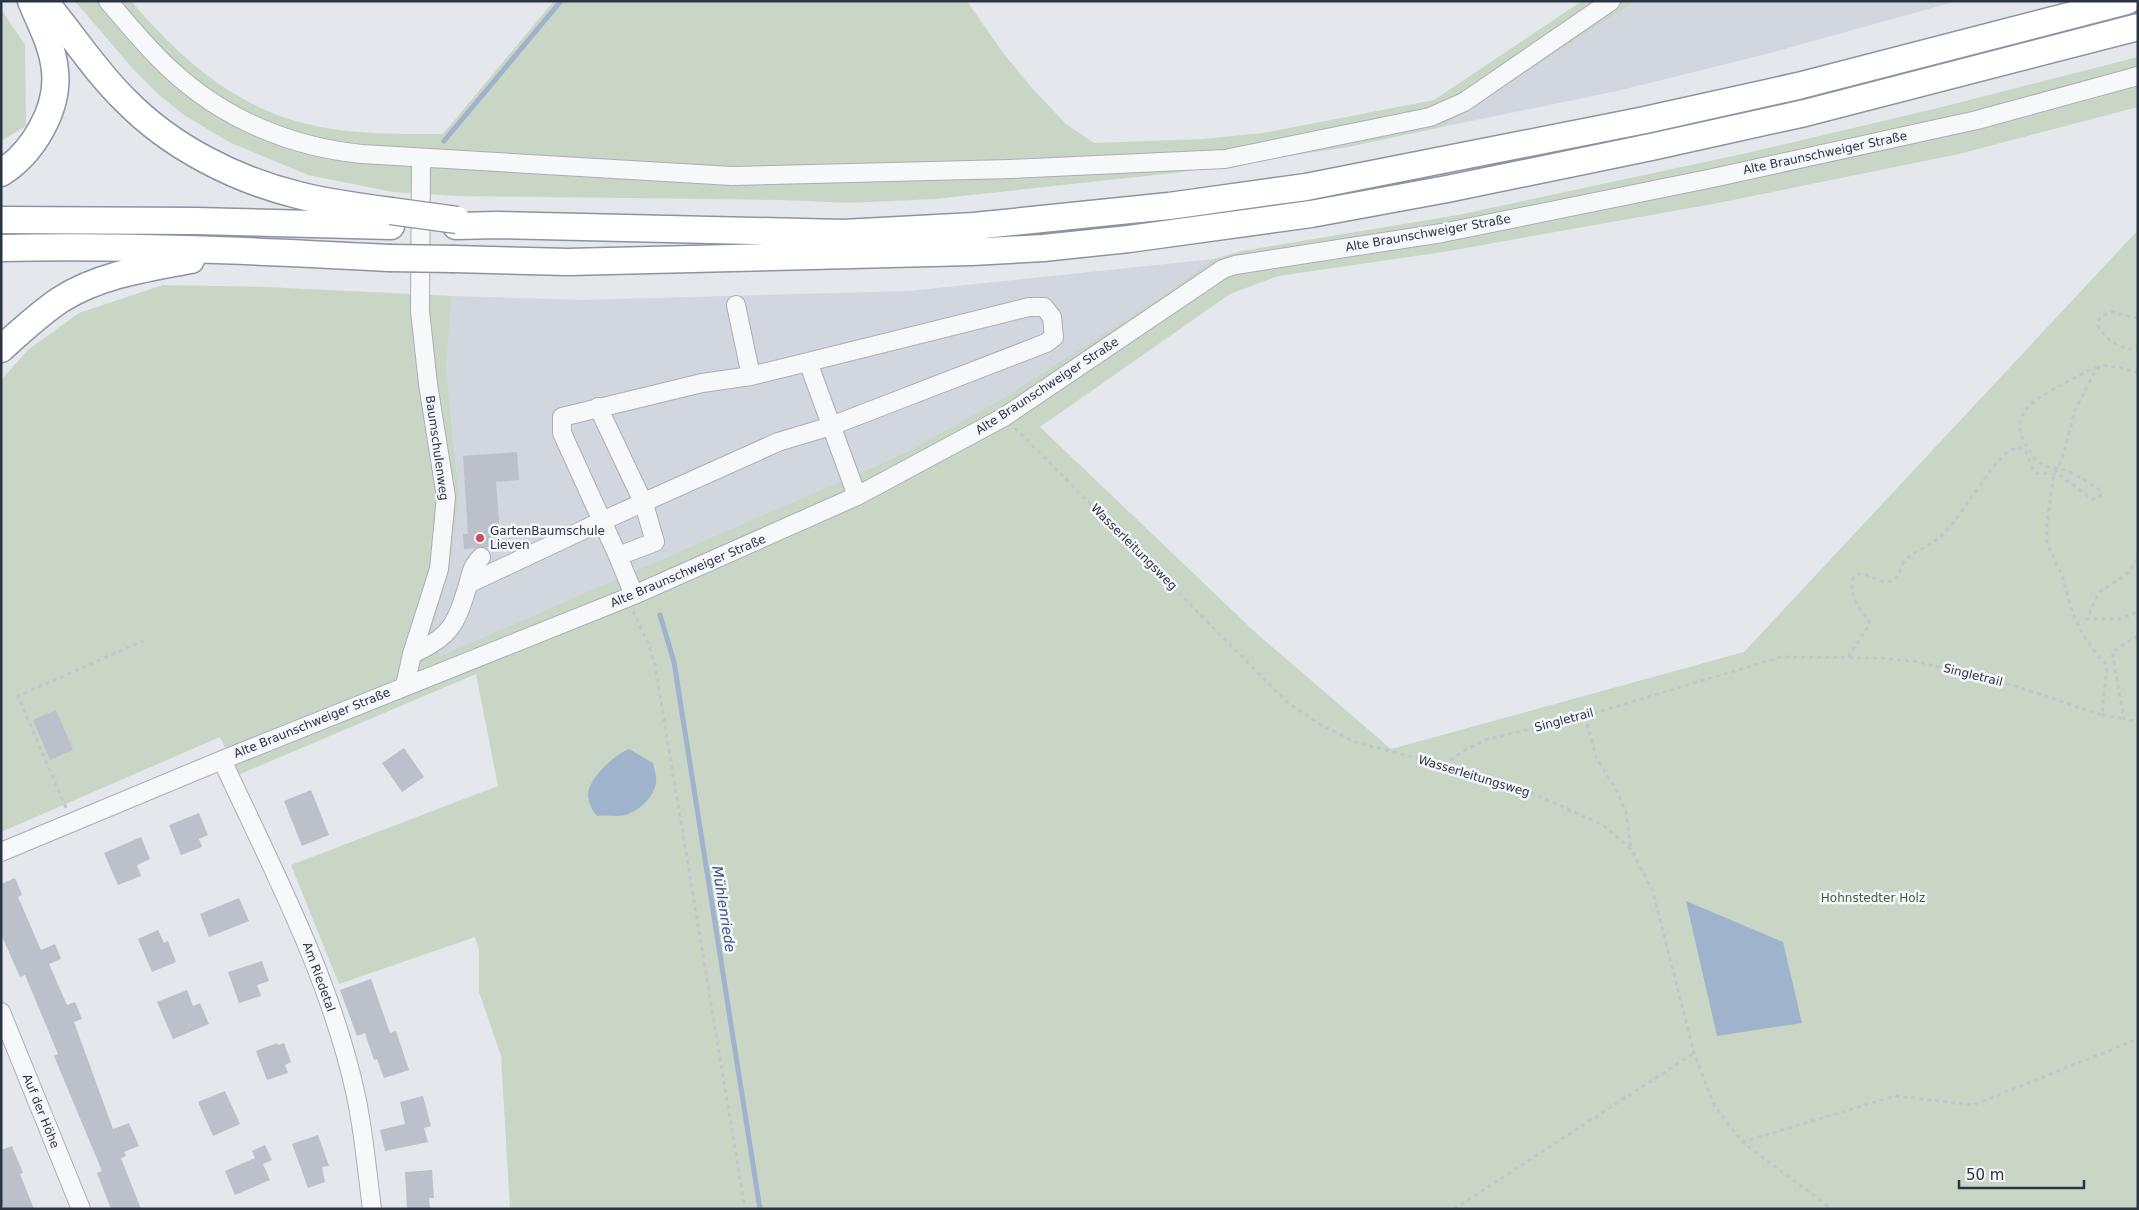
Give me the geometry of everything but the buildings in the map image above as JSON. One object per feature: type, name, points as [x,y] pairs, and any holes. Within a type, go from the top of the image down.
[{"type":"highway","points":[[1,173],[28,148],[40,132],[48,116],[53,92],[55,71],[46,36],[31,1]]},
{"type":"highway","points":[[44,1],[96,68],[127,102],[171,138],[198,155],[225,169],[296,195],[391,218]]},
{"type":"highway","points":[[1,220],[196,221],[391,218],[497,225],[843,233],[974,226],[1169,206],[1306,187],[1645,120],[1808,84],[2127,1]]},
{"type":"highway","points":[[1,248],[67,246],[243,250],[389,258],[568,262],[970,252],[1043,248],[1130,239],[1311,214],[1447,189],[1652,147],[1815,110],[2138,27]]},
{"type":"highway","points":[[1,349],[28,324],[62,300],[96,283],[136,270],[243,250]]},
{"type":"street","points":[[108,1],[149,49],[186,84],[244,121],[300,143],[331,151],[421,158],[732,176],[1010,169],[1225,159],[1430,117],[1464,102],[1611,1]]},
{"type":"street","name":"Alte Braunschweiger Straße","points":[[1,852],[222,760],[630,596],[857,496],[1004,417],[1223,269],[1235,265],[1442,233],[1708,179],[1977,120],[2138,76]]},
{"type":"street","name":"Baumschulenweg","points":[[405,686],[412,654],[439,569],[446,497],[428,384],[420,311],[421,158]]},
{"type":"street","points":[[736,305],[751,376]]},
{"type":"street","points":[[468,584],[602,521],[644,504],[778,442],[831,426],[1046,343],[1054,337],[1052,317],[1044,307],[1029,307],[751,376],[702,383],[562,417],[562,433],[602,521],[618,556],[630,596]]},
{"type":"street","points":[[808,362],[857,496]]},
{"type":"street","points":[[598,407],[644,504],[655,542],[618,556]]},
{"type":"street","points":[[412,654],[434,644],[452,627],[468,584],[471,569],[481,558]]},
{"type":"street","name":"Am Riedetal","points":[[222,760],[300,927],[336,1025],[356,1097],[372,1209]]},
{"type":"street","name":"Auf der Höhe","points":[[1,1012],[81,1209]]},
{"type":"path","points":[[2138,318],[2111,312],[2100,317],[2098,326],[2115,346],[2138,350]]},
{"type":"path","points":[[1848,657],[1870,624],[1859,610],[1856,601],[1852,587],[1854,576],[1865,573],[1885,582],[1892,581],[1897,577],[1903,563],[1910,556],[1938,538],[1955,522],[1981,482],[2010,450],[2019,447],[2024,449],[2031,468],[2036,473],[2064,476],[2092,499],[2099,498],[2100,490],[2078,476],[2057,468],[2050,468],[2036,461],[2023,439],[2021,420],[2024,412],[2033,401],[2101,365],[2122,368],[2138,373]]},
{"type":"path","points":[[2101,365],[2093,375],[2074,411],[2062,459],[2054,474],[2047,522],[2047,543],[2062,575],[2073,614],[2085,638],[2099,658],[2107,665],[2102,715]]},
{"type":"path","name":"Wasserleitungsweg","points":[[1004,417],[1286,701],[1318,723],[1355,742],[1444,765],[1541,797],[1603,825],[1631,849],[1653,892],[1694,1053],[1714,1105],[1742,1142],[1832,1209]]},
{"type":"path","points":[[2138,559],[2126,575],[2099,592],[2087,619],[2122,619],[2138,611]]},
{"type":"path","points":[[630,596],[655,665],[744,1209]]},
{"type":"path","points":[[2138,636],[2112,652],[2124,719],[2138,722]]},
{"type":"path","points":[[72,822],[18,696],[145,640]]},
{"type":"path","name":"Singletrail","points":[[1444,765],[1463,751],[1488,740],[1584,716],[1781,657],[1848,657],[1919,662],[2008,684],[2102,715],[2124,719]]},
{"type":"path","points":[[1584,716],[1596,757],[1626,812],[1631,849]]},
{"type":"path","points":[[1742,1142],[1895,1096],[1973,1104],[2138,1039]]},
{"type":"path","points":[[1454,1209],[1694,1053]]},
{"type":"shaded area","points":[[1636,1],[1957,1],[1770,53],[1617,91],[1442,127]]},
{"type":"shaded area","name":"GartenBaumschule Lieven","points":[[1214,259],[1162,296],[998,401],[905,453],[440,656],[433,644],[431,635],[450,567],[459,494],[446,367],[452,296],[583,300],[909,291]]},
{"type":"green space","points":[[75,1],[131,1],[168,41],[208,76],[253,104],[277,115],[337,130],[373,133],[443,134],[554,1],[967,1],[1003,53],[1032,88],[1066,124],[1094,143],[1203,139],[1263,133],[1434,100],[1582,1],[1636,1],[1442,127],[1348,147],[1174,173],[934,199],[849,203],[784,200],[458,196],[393,192],[308,175],[229,142],[184,115],[159,95],[133,69]]},
{"type":"green space","points":[[1,9],[25,45],[26,126],[1,141]]},
{"type":"green space","name":"Hohnstedter Holz","points":[[2138,57],[2138,107],[1959,154],[1713,204],[1443,252],[1278,276],[1230,294],[1040,427],[1256,633],[1391,749],[1744,652],[2138,230],[2138,1209],[510,1209],[501,1056],[479,992],[479,950],[475,937],[339,984],[291,865],[498,786],[476,674],[238,775],[220,737],[1,832],[1,380],[29,349],[79,313],[163,285],[266,287],[452,296],[446,367],[459,494],[450,567],[431,635],[440,656],[905,453],[998,401],[1162,296],[1214,259],[1242,251],[1458,215],[1747,153],[1938,108]]},
{"type":"water","points":[[629,749],[653,763],[656,778],[654,789],[642,806],[630,813],[617,816],[597,816],[589,800],[589,788],[603,768],[616,756]]},
{"type":"water","points":[[1686,901],[1783,942],[1802,1023],[1717,1036]]},
{"type":"waterway","points":[[444,141],[561,1]]},
{"type":"waterway","name":"Mühlenriede","points":[[660,615],[674,662],[760,1209]]},
{"type":"place","name":"GartenBaumschule Lieven","points":[[480,538]]}]
